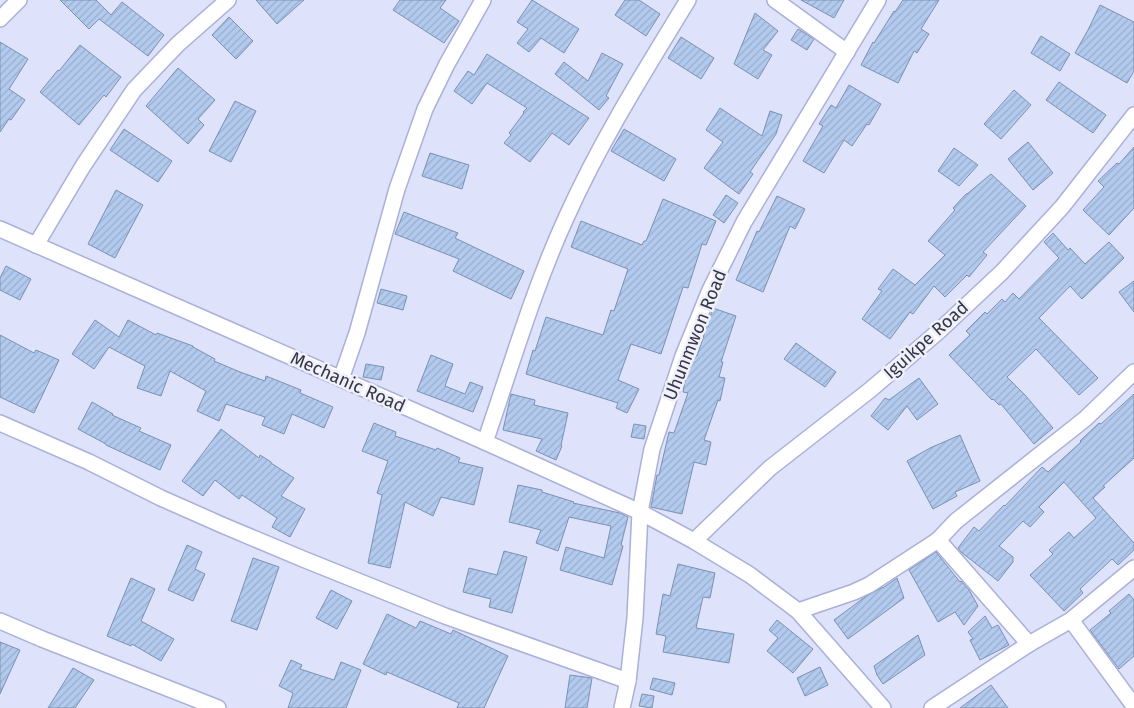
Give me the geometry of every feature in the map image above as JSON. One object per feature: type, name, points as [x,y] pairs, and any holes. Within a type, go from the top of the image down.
[{"type":"street","points":[[0,19],[19,0]]},
{"type":"street","points":[[36,245],[83,166],[134,90],[178,44],[228,0]]},
{"type":"street","points":[[341,379],[357,333],[397,188],[425,109],[447,64],[483,0]]},
{"type":"street","points":[[485,442],[541,275],[565,219],[588,170],[615,120],[688,0]]},
{"type":"street","points":[[776,0],[847,52]]},
{"type":"street","name":"Uhunmwon Road","points":[[622,708],[628,682],[635,618],[640,512],[652,449],[683,356],[710,290],[744,222],[878,0]]},
{"type":"street","name":"Iguikpe Road","points":[[694,541],[770,468],[877,384],[939,331],[1002,272],[1062,207],[1134,115]]},
{"type":"street","name":"Mechanic Road","points":[[0,229],[485,442],[640,512],[694,541],[750,576],[798,611],[883,708]]},
{"type":"street","points":[[798,611],[869,585],[938,540],[956,522],[1085,419],[1134,372]]},
{"type":"street","points":[[0,424],[89,462],[161,498],[303,559],[445,616],[628,682]]},
{"type":"street","points":[[938,540],[1029,644]]},
{"type":"street","points":[[932,708],[1029,644],[1071,620],[1134,568]]},
{"type":"street","points":[[1071,620],[1134,706]]},
{"type":"street","points":[[0,621],[218,708]]},
{"type":"building","points":[[60,0],[96,0],[111,15],[122,2],[164,35],[148,56],[99,19],[89,29]]},
{"type":"building","points":[[256,0],[304,0],[277,24]]},
{"type":"building","points":[[400,0],[446,0],[440,8],[459,21],[444,43],[393,10]]},
{"type":"building","points":[[532,0],[579,29],[564,53],[541,38],[529,52],[517,43],[528,29],[517,22]]},
{"type":"building","points":[[625,0],[639,0],[660,14],[646,36],[615,15]]},
{"type":"building","points":[[801,0],[844,0],[834,18]]},
{"type":"building","points":[[903,0],[939,0],[921,29],[929,34],[917,53],[914,51],[898,83],[861,65],[873,42]]},
{"type":"building","points":[[1100,5],[1134,22],[1134,71],[1127,83],[1075,53]]},
{"type":"building","points":[[755,13],[778,31],[763,50],[772,55],[758,79],[734,64]]},
{"type":"building","points":[[229,17],[253,41],[236,59],[212,35]]},
{"type":"building","points":[[798,29],[814,39],[807,50],[791,40]]},
{"type":"building","points":[[1041,36],[1070,54],[1060,71],[1031,53]]},
{"type":"building","points":[[681,37],[714,58],[701,79],[668,58]]},
{"type":"building","points":[[0,42],[28,59],[9,89],[25,100],[0,132]]},
{"type":"building","points":[[80,45],[121,77],[106,97],[104,95],[79,125],[40,92]]},
{"type":"building","points":[[602,53],[623,64],[606,96],[609,98],[599,110],[555,74],[564,62],[588,81]]},
{"type":"building","points":[[487,54],[589,118],[569,145],[552,133],[530,162],[504,143],[527,108],[487,83],[472,104],[454,91],[468,71],[474,75]]},
{"type":"building","points":[[178,68],[215,100],[198,119],[204,125],[188,144],[146,106]]},
{"type":"building","points":[[1059,82],[1106,115],[1093,133],[1046,100]]},
{"type":"building","points":[[849,85],[881,104],[869,125],[867,124],[852,146],[844,140],[824,173],[803,161],[823,126],[819,124],[831,105],[836,108]]},
{"type":"building","points":[[1014,90],[1031,105],[1001,139],[984,124]]},
{"type":"building","points":[[235,101],[256,111],[231,162],[209,151]]},
{"type":"building","points":[[720,108],[762,136],[770,111],[782,115],[776,134],[750,172],[753,174],[739,194],[704,168],[723,142],[706,130]]},
{"type":"building","points":[[124,129],[172,161],[158,182],[110,150]]},
{"type":"building","points":[[624,129],[676,159],[664,181],[611,151]]},
{"type":"building","points":[[1028,142],[1053,173],[1033,190],[1008,159]]},
{"type":"building","points":[[1134,147],[1134,208],[1109,235],[1083,210],[1104,187],[1098,181],[1117,163],[1119,164]]},
{"type":"building","points":[[954,148],[978,165],[959,186],[938,171]]},
{"type":"building","points":[[430,153],[469,165],[462,189],[422,176]]},
{"type":"building","points":[[991,174],[1026,206],[983,252],[987,255],[969,277],[967,275],[945,297],[934,286],[913,314],[910,312],[890,339],[862,319],[882,291],[878,289],[893,269],[915,285],[945,255],[928,241],[955,210],[953,208],[966,194]]},
{"type":"building","points":[[116,190],[143,205],[115,258],[88,244]]},
{"type":"building","points":[[726,195],[738,203],[724,223],[713,215]]},
{"type":"building","points":[[777,196],[805,209],[795,229],[790,226],[763,292],[736,280],[757,231],[759,232]]},
{"type":"building","points":[[663,199],[716,221],[706,245],[702,244],[688,288],[683,287],[661,354],[631,344],[618,380],[639,389],[627,413],[616,408],[618,403],[526,374],[546,317],[603,335],[611,310],[614,311],[628,269],[571,247],[581,221],[642,245],[646,241]]},
{"type":"building","points":[[404,212],[458,233],[455,238],[524,271],[511,299],[453,271],[459,259],[395,234]]},
{"type":"building","points":[[1053,233],[1068,250],[1070,248],[1085,264],[1109,242],[1124,258],[1082,299],[1070,286],[1039,318],[1098,378],[1079,395],[1036,349],[1007,377],[1053,428],[1034,444],[1001,404],[999,405],[992,400],[949,355],[970,335],[966,331],[985,312],[987,314],[1002,299],[1005,302],[1013,293],[1019,299],[1059,258],[1044,242]]},
{"type":"building","points":[[6,266],[31,279],[20,300],[0,290],[0,278]]},
{"type":"building","points":[[1134,281],[1134,312],[1119,292]]},
{"type":"building","points":[[381,289],[407,296],[403,310],[377,303]]},
{"type":"building","points":[[713,308],[736,316],[721,362],[723,362],[719,377],[725,378],[720,401],[718,400],[704,440],[711,442],[706,465],[694,462],[682,514],[651,507],[657,475],[659,475],[669,432],[674,433],[688,393],[683,392],[686,375],[694,355],[697,356]]},
{"type":"building","points":[[95,320],[119,337],[128,320],[156,335],[157,333],[193,346],[215,359],[214,361],[265,381],[266,376],[301,390],[300,393],[333,407],[324,428],[292,414],[284,434],[262,425],[265,417],[226,404],[219,421],[197,411],[206,391],[170,371],[161,396],[137,388],[145,366],[109,347],[94,369],[72,354]]},
{"type":"building","points":[[0,335],[34,353],[36,350],[59,360],[34,413],[0,397]]},
{"type":"building","points":[[796,343],[836,372],[825,387],[784,359]]},
{"type":"building","points":[[431,355],[453,364],[445,386],[465,394],[470,382],[483,387],[473,412],[417,391]]},
{"type":"building","points":[[366,364],[384,367],[381,380],[363,377]]},
{"type":"building","points":[[919,378],[938,404],[917,420],[907,406],[888,430],[871,416],[885,398],[889,400]]},
{"type":"building","points":[[511,394],[535,400],[534,405],[568,413],[562,446],[556,460],[536,451],[542,439],[503,430]]},
{"type":"building","points":[[1134,394],[1134,458],[1103,486],[1105,487],[1093,498],[1134,543],[1134,550],[1118,565],[1112,559],[1080,589],[1083,593],[1064,611],[1030,575],[1053,554],[1049,550],[1069,532],[1074,538],[1096,518],[1064,482],[1039,507],[1044,512],[1030,527],[1023,521],[999,546],[1013,557],[1013,562],[998,581],[961,552],[958,548],[974,527],[979,531],[1042,467],[1048,472],[1099,423],[1101,424]]},
{"type":"building","points":[[92,402],[112,415],[141,428],[139,431],[171,445],[160,470],[106,445],[78,429]]},
{"type":"building","points":[[374,423],[396,432],[395,436],[436,450],[437,448],[460,458],[458,462],[483,468],[474,505],[441,497],[433,516],[405,502],[390,568],[368,563],[382,495],[377,493],[388,461],[362,451]]},
{"type":"building","points":[[634,424],[646,426],[644,439],[631,437]]},
{"type":"building","points":[[221,429],[259,458],[260,455],[294,478],[281,496],[305,509],[290,537],[272,527],[277,518],[242,495],[239,499],[215,480],[203,496],[182,481]]},
{"type":"building","points":[[960,435],[980,481],[955,492],[957,496],[933,509],[907,461],[930,448]]},
{"type":"building","points":[[518,485],[542,490],[542,492],[573,503],[620,513],[628,517],[621,545],[623,546],[612,585],[560,570],[566,547],[604,558],[611,526],[569,517],[558,551],[536,543],[541,530],[509,522]]},
{"type":"building","points":[[187,545],[202,552],[195,569],[205,574],[193,601],[168,590]]},
{"type":"building","points":[[504,551],[527,557],[512,613],[489,607],[491,599],[463,592],[469,568],[497,575]]},
{"type":"building","points":[[936,552],[960,582],[969,590],[978,606],[964,625],[955,612],[938,622],[909,570]]},
{"type":"building","points":[[253,558],[279,567],[257,630],[231,621]]},
{"type":"building","points":[[678,564],[715,573],[710,598],[703,597],[696,628],[734,634],[729,663],[663,652],[666,636],[656,634],[663,594],[670,596]]},
{"type":"building","points":[[131,578],[155,589],[141,621],[174,639],[161,661],[132,644],[131,646],[107,636]]},
{"type":"building","points":[[897,578],[904,598],[848,639],[834,620],[865,597]]},
{"type":"building","points":[[331,590],[352,601],[337,629],[316,618]]},
{"type":"building","points":[[1129,594],[1134,600],[1134,656],[1119,669],[1090,630],[1111,613],[1109,611]]},
{"type":"building","points":[[387,614],[416,628],[420,621],[451,634],[453,630],[508,656],[484,708],[457,708],[459,703],[387,672],[386,675],[363,664]]},
{"type":"building","points":[[985,616],[992,628],[998,625],[1009,645],[980,660],[970,640],[973,639],[968,632]]},
{"type":"building","points":[[777,620],[813,649],[793,673],[767,651],[778,638],[769,630]]},
{"type":"building","points":[[918,635],[925,655],[883,684],[874,666]]},
{"type":"building","points":[[0,642],[20,650],[0,694]]},
{"type":"building","points":[[291,660],[302,665],[300,669],[334,680],[341,662],[361,670],[346,708],[288,708],[293,693],[279,686]]},
{"type":"building","points":[[820,667],[828,685],[805,696],[797,678]]},
{"type":"building","points":[[73,668],[94,680],[75,708],[48,708]]},
{"type":"building","points":[[570,675],[592,678],[587,708],[565,708]]},
{"type":"building","points":[[653,678],[675,683],[672,695],[650,689]]},
{"type":"building","points":[[991,685],[1008,708],[960,708]]},
{"type":"building","points":[[642,694],[654,696],[652,708],[639,706]]}]
